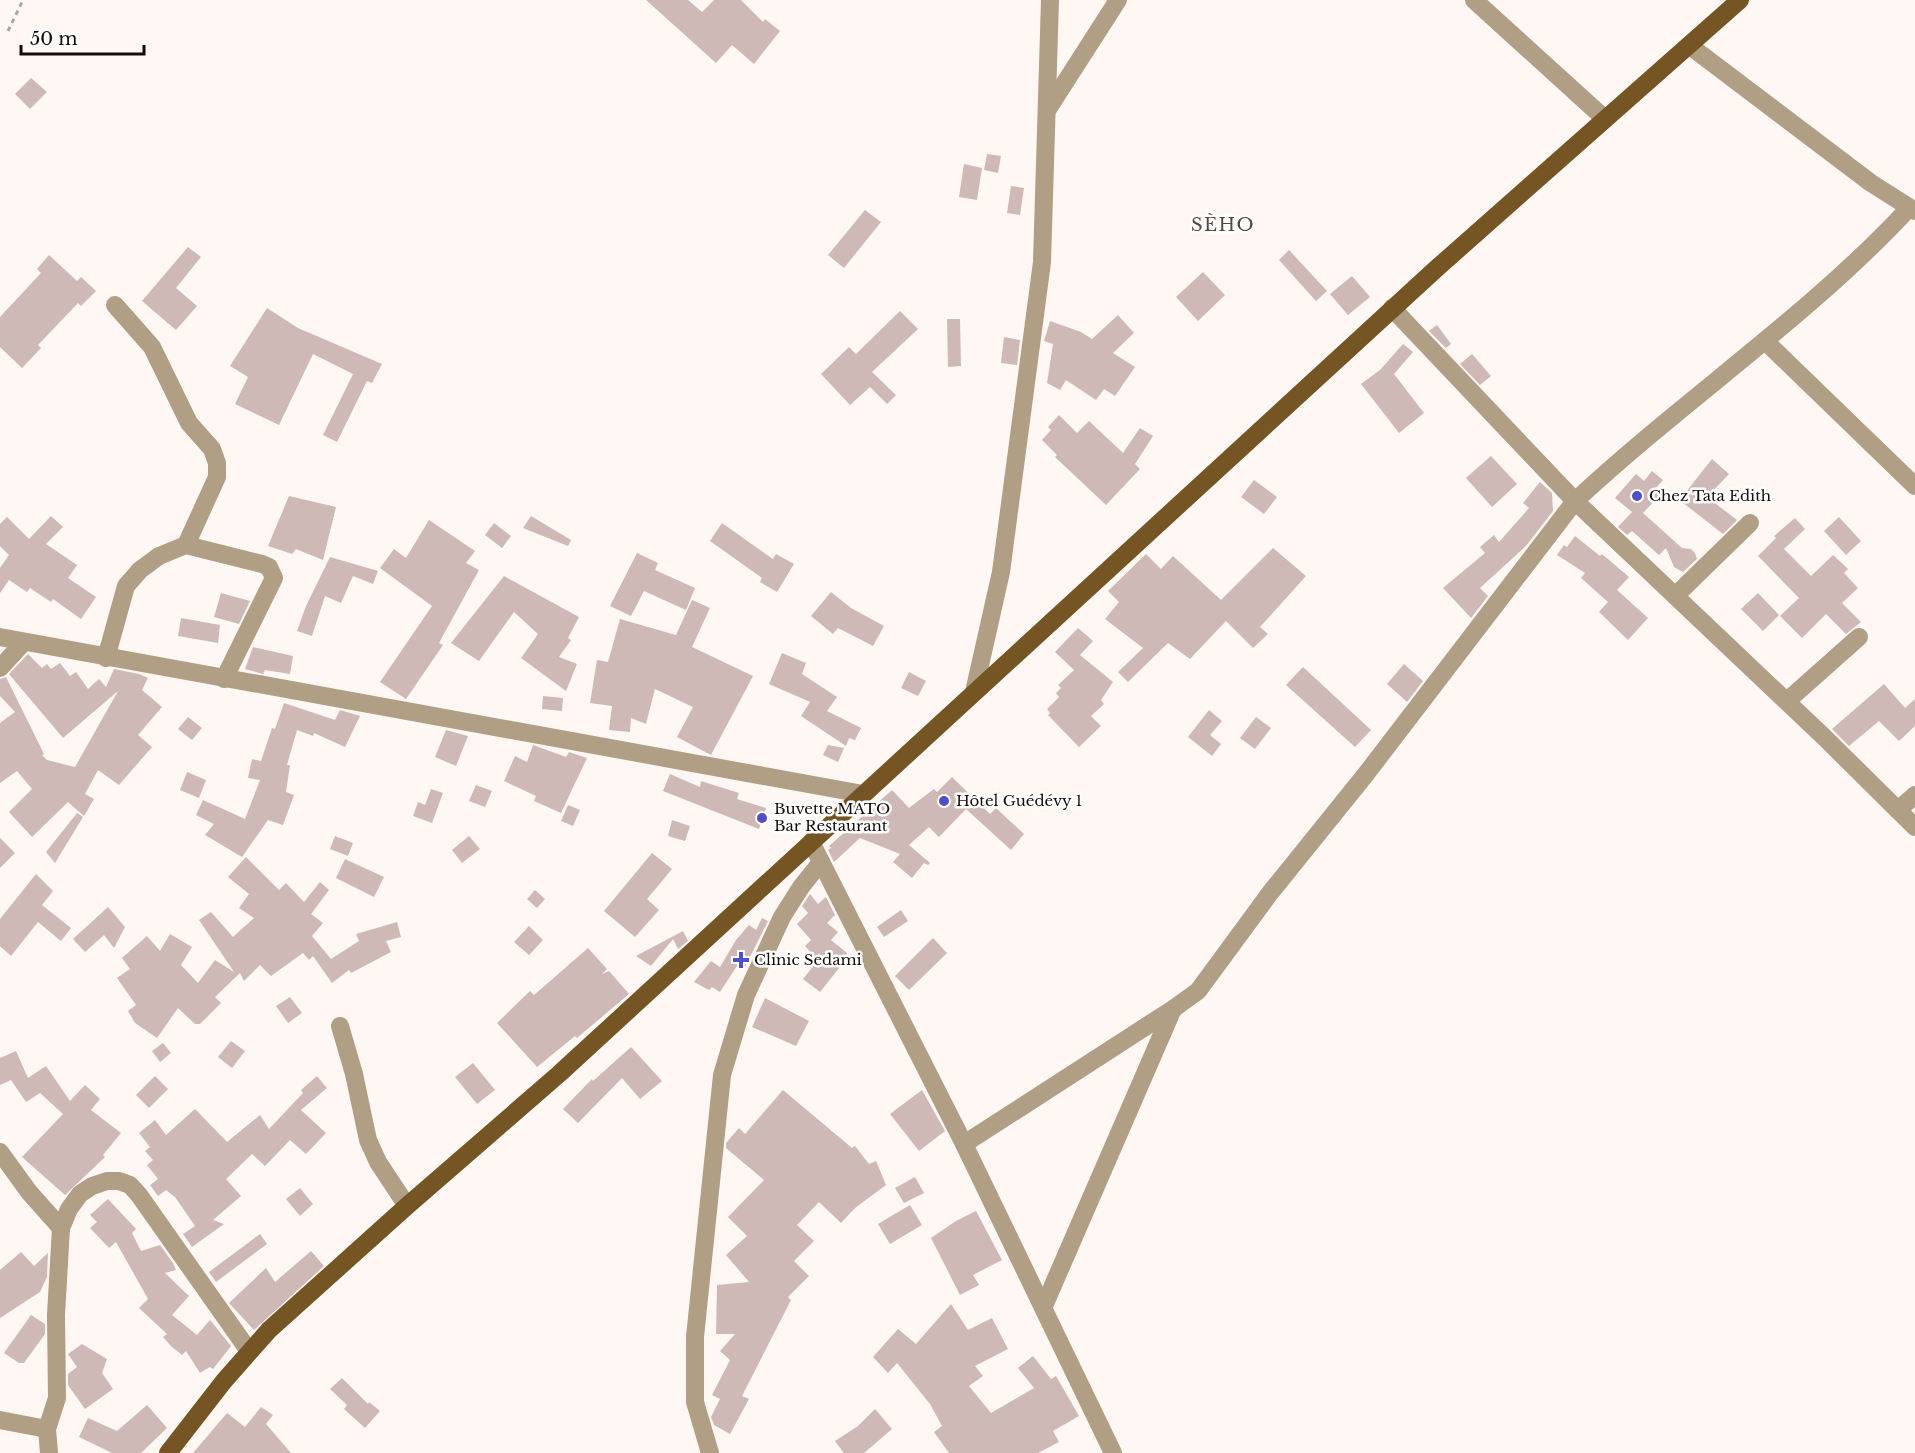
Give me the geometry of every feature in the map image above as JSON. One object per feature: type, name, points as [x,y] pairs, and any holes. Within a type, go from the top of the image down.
[{"type":"main road","points":[[168,1453],[249,1351],[406,1206],[559,1074],[1392,308],[1740,0]]},
{"type":"street","points":[[974,692],[1001,572],[1042,262],[1050,0]]},
{"type":"street","points":[[1048,109],[1118,0]]},
{"type":"street","points":[[1474,0],[1605,118]]},
{"type":"street","points":[[964,1144],[1173,1010],[1198,991],[1270,893],[1373,765],[1575,501],[1616,463],[1765,341],[1912,209],[1871,183],[1690,46]]},
{"type":"street","points":[[115,305],[152,347],[189,423],[212,449],[217,463],[217,477],[186,545]]},
{"type":"street","points":[[1392,308],[1575,501],[1787,701],[1915,827]]},
{"type":"street","points":[[1765,341],[1915,486]]},
{"type":"street","points":[[1675,596],[1750,523]]},
{"type":"street","points":[[106,658],[126,586],[140,570],[159,556],[186,545],[262,564],[272,571],[274,578],[224,679]]},
{"type":"street","points":[[0,637],[863,794]]},
{"type":"street","points":[[1787,701],[1859,637]]},
{"type":"street","points":[[0,668],[24,642]]},
{"type":"street","points":[[1898,810],[1915,795]]},
{"type":"street","points":[[811,842],[964,1144],[1113,1453]]},
{"type":"street","points":[[710,1453],[695,1402],[695,1337],[722,1075],[732,1034],[755,975],[782,917],[801,887],[821,862]]},
{"type":"street","points":[[1044,1306],[1173,1010]]},
{"type":"street","points":[[339,1026],[357,1085],[368,1140],[378,1162],[406,1206]]},
{"type":"street","points":[[0,1152],[29,1192],[61,1228]]},
{"type":"street","points":[[49,1453],[47,1430],[57,1398],[56,1315],[61,1228],[69,1209],[80,1194],[92,1186],[107,1181],[119,1181],[130,1185],[249,1351]]},
{"type":"street","points":[[0,1420],[47,1430]]},
{"type":"path","points":[[8,31],[23,0]]},
{"type":"building","points":[[646,0],[688,0],[702,12],[714,0],[741,0],[763,22],[765,19],[780,31],[754,64],[732,45],[716,63]]},
{"type":"building","points":[[31,78],[47,92],[30,109],[15,94]]},
{"type":"building","points":[[987,154],[1001,156],[998,173],[984,170]]},
{"type":"building","points":[[964,164],[982,168],[977,200],[959,197]]},
{"type":"building","points":[[1011,186],[1024,188],[1020,215],[1007,213]]},
{"type":"building","points":[[865,210],[881,222],[844,268],[828,255]]},
{"type":"building","points":[[188,247],[201,257],[176,288],[197,306],[176,330],[142,301]]},
{"type":"building","points":[[1289,250],[1327,291],[1316,301],[1279,260]]},
{"type":"building","points":[[49,255],[77,281],[81,277],[96,291],[81,306],[78,303],[38,345],[41,348],[22,368],[0,347],[0,317],[41,273],[37,269]]},
{"type":"building","points":[[1203,272],[1225,295],[1198,321],[1176,297]]},
{"type":"building","points":[[1352,276],[1370,297],[1348,315],[1330,294]]},
{"type":"building","points":[[267,308],[298,328],[382,364],[372,383],[367,381],[337,442],[323,435],[353,374],[313,354],[279,425],[235,404],[248,377],[230,366]]},
{"type":"building","points":[[900,311],[918,329],[872,372],[896,395],[887,404],[870,387],[850,405],[821,374],[849,347],[856,354]]},
{"type":"building","points":[[1118,315],[1134,333],[1113,353],[1135,367],[1115,396],[1104,389],[1096,400],[1066,380],[1060,390],[1047,383],[1053,344],[1044,341],[1050,321],[1081,332],[1092,339]]},
{"type":"building","points":[[947,319],[960,319],[961,366],[948,367]]},
{"type":"building","points":[[1437,325],[1451,344],[1446,348],[1429,331]]},
{"type":"building","points":[[1004,337],[1020,340],[1017,365],[1001,363]]},
{"type":"building","points":[[1403,344],[1413,352],[1394,374],[1424,413],[1399,433],[1361,384],[1380,370]]},
{"type":"building","points":[[1472,354],[1491,376],[1480,385],[1460,364]]},
{"type":"building","points":[[1059,415],[1077,433],[1089,421],[1123,453],[1140,428],[1153,436],[1135,464],[1140,469],[1106,505],[1055,457],[1057,455],[1042,440],[1051,430],[1048,427]]},
{"type":"building","points":[[1491,456],[1517,484],[1492,507],[1466,478]]},
{"type":"building","points":[[1712,459],[1729,474],[1707,497],[1737,520],[1723,534],[1682,502],[1682,497]]},
{"type":"building","points":[[1652,471],[1663,480],[1654,490],[1660,495],[1643,513],[1682,548],[1691,549],[1695,553],[1697,559],[1683,572],[1674,567],[1666,548],[1659,555],[1632,531],[1627,535],[1618,527],[1632,512],[1615,498],[1636,474],[1644,481]]},
{"type":"building","points":[[1254,480],[1277,497],[1264,514],[1241,497]]},
{"type":"building","points":[[1540,482],[1552,493],[1553,511],[1526,546],[1480,588],[1488,596],[1471,618],[1443,588],[1485,553],[1480,547],[1494,535],[1499,542],[1529,508],[1523,503]]},
{"type":"building","points":[[289,496],[336,507],[323,560],[296,549],[292,554],[268,546]]},
{"type":"building","points":[[51,516],[63,527],[46,544],[77,565],[68,578],[96,597],[81,619],[53,599],[51,602],[30,588],[27,592],[9,580],[0,593],[0,568],[9,555],[0,546],[0,524],[7,517],[29,539]]},
{"type":"building","points":[[531,516],[571,540],[568,546],[523,528]]},
{"type":"building","points":[[1839,517],[1861,541],[1846,555],[1824,531]]},
{"type":"building","points":[[1795,518],[1805,529],[1784,549],[1811,576],[1833,555],[1848,569],[1844,573],[1858,588],[1842,603],[1861,622],[1846,634],[1826,614],[1802,638],[1780,616],[1799,598],[1758,556],[1776,538],[1774,536]]},
{"type":"building","points":[[429,520],[475,551],[466,563],[479,570],[439,643],[443,645],[406,699],[380,682],[432,606],[380,568],[394,549],[406,558]]},
{"type":"building","points":[[494,523],[511,536],[502,548],[485,535]]},
{"type":"building","points":[[722,523],[773,559],[776,554],[794,564],[777,592],[760,582],[762,578],[710,541]]},
{"type":"building","points":[[1575,536],[1600,556],[1602,554],[1629,577],[1617,590],[1648,618],[1628,640],[1599,612],[1608,602],[1581,578],[1585,573],[1557,555]]},
{"type":"building","points":[[1273,548],[1306,576],[1260,627],[1268,634],[1253,648],[1226,621],[1190,659],[1168,643],[1128,682],[1118,672],[1143,648],[1105,619],[1119,602],[1108,591],[1146,554],[1161,569],[1173,556],[1221,600]]},
{"type":"building","points":[[637,553],[658,563],[655,570],[695,588],[686,610],[644,591],[631,616],[610,606]]},
{"type":"building","points":[[330,557],[378,571],[373,584],[353,576],[341,603],[325,596],[312,636],[297,631],[306,606]]},
{"type":"building","points":[[504,576],[579,617],[568,638],[571,640],[559,657],[577,664],[566,691],[521,658],[538,634],[514,612],[479,661],[451,643]]},
{"type":"building","points":[[831,592],[851,608],[884,626],[873,646],[838,628],[833,634],[811,616]]},
{"type":"building","points":[[221,593],[250,601],[239,624],[214,617]]},
{"type":"building","points":[[1758,593],[1779,615],[1763,631],[1741,609]]},
{"type":"building","points":[[692,600],[710,608],[692,647],[753,676],[711,755],[677,737],[693,707],[655,689],[646,724],[631,718],[630,732],[609,730],[612,706],[590,703],[597,660],[608,662],[620,619],[676,635]]},
{"type":"building","points":[[181,618],[220,625],[218,643],[178,636]]},
{"type":"building","points":[[1078,628],[1093,641],[1080,655],[1113,682],[1101,700],[1104,704],[1091,716],[1101,726],[1079,747],[1048,715],[1050,713],[1047,709],[1059,697],[1056,693],[1061,688],[1058,685],[1074,670],[1055,652]]},
{"type":"building","points":[[253,647],[293,656],[290,674],[265,670],[263,674],[245,669]]},
{"type":"building","points":[[782,653],[806,663],[802,674],[837,697],[827,711],[861,728],[855,740],[849,738],[846,746],[801,716],[810,702],[769,684]]},
{"type":"building","points":[[28,654],[42,668],[47,664],[51,669],[60,663],[70,676],[76,672],[88,689],[99,679],[106,687],[114,669],[139,674],[148,678],[142,690],[162,707],[138,735],[152,747],[119,785],[98,770],[85,794],[94,799],[84,816],[68,802],[32,837],[9,812],[32,789],[17,771],[0,783],[0,723],[15,712],[0,696],[0,679],[6,677],[44,754],[42,755],[47,760],[75,767],[118,691],[63,738],[9,674]]},
{"type":"building","points":[[1404,664],[1423,681],[1407,702],[1387,684]]},
{"type":"building","points":[[1303,667],[1371,730],[1355,747],[1286,685]]},
{"type":"building","points":[[909,672],[926,681],[918,696],[901,688]]},
{"type":"building","points":[[1884,684],[1905,708],[1915,699],[1915,726],[1899,741],[1879,721],[1849,746],[1832,729]]},
{"type":"building","points":[[543,696],[563,698],[562,711],[542,709]]},
{"type":"building","points":[[284,703],[335,720],[340,710],[360,716],[345,747],[314,733],[313,736],[297,730],[287,765],[290,765],[286,792],[294,795],[283,825],[268,820],[242,857],[205,835],[214,824],[196,815],[203,800],[245,819],[260,780],[248,778],[252,759],[261,761],[272,728],[275,729]]},
{"type":"building","points":[[1209,710],[1222,721],[1210,735],[1221,744],[1212,756],[1188,737]]},
{"type":"building","points":[[188,717],[202,728],[192,740],[178,729]]},
{"type":"building","points":[[1256,717],[1271,728],[1255,749],[1240,738]]},
{"type":"building","points":[[446,730],[468,736],[456,766],[435,757]]},
{"type":"building","points":[[533,745],[566,757],[569,752],[587,758],[561,813],[534,801],[536,796],[504,781],[515,756],[527,762]]},
{"type":"building","points":[[828,745],[844,748],[838,762],[823,755]]},
{"type":"building","points":[[187,772],[206,780],[199,798],[180,790]]},
{"type":"building","points":[[670,774],[700,787],[701,781],[739,793],[737,799],[766,808],[759,829],[663,791]]},
{"type":"building","points":[[952,777],[990,814],[996,808],[1024,834],[1011,850],[966,809],[939,837],[929,827],[909,845],[930,863],[928,865],[924,863],[912,878],[893,862],[900,854],[860,838],[834,862],[828,850],[831,848],[829,846],[892,790],[909,808],[934,789],[937,792]]},
{"type":"building","points":[[476,785],[492,791],[485,807],[469,801]]},
{"type":"building","points":[[431,789],[443,793],[432,823],[413,816],[418,802],[425,805]]},
{"type":"building","points":[[568,805],[580,810],[573,826],[561,821]]},
{"type":"building","points":[[77,813],[83,817],[55,863],[46,852]]},
{"type":"building","points":[[672,820],[690,826],[685,841],[668,836]]},
{"type":"building","points":[[335,836],[353,843],[348,856],[330,849]]},
{"type":"building","points":[[469,836],[480,849],[462,863],[452,850]]},
{"type":"building","points":[[0,838],[15,853],[0,868]]},
{"type":"building","points":[[652,853],[672,869],[647,899],[659,910],[635,937],[604,911]]},
{"type":"building","points":[[246,857],[279,890],[286,883],[304,902],[320,882],[329,890],[311,914],[323,923],[312,936],[331,959],[359,941],[356,934],[397,922],[401,937],[386,941],[391,952],[351,973],[349,970],[332,983],[313,956],[309,960],[303,953],[271,976],[260,965],[244,981],[240,973],[215,997],[221,1003],[200,1024],[195,1024],[178,1008],[157,1038],[135,1023],[128,1011],[136,1005],[117,978],[130,969],[122,958],[147,936],[160,951],[170,934],[192,947],[181,965],[198,983],[215,960],[234,972],[199,920],[211,912],[233,937],[254,918],[239,908],[249,894],[228,877]]},
{"type":"building","points":[[345,859],[384,877],[374,897],[336,878]]},
{"type":"building","points":[[36,874],[53,891],[42,905],[71,928],[61,941],[38,922],[11,956],[0,946],[0,919]]},
{"type":"building","points":[[535,890],[545,899],[537,908],[527,899]]},
{"type":"building","points":[[810,894],[818,904],[826,897],[835,915],[827,923],[838,932],[831,940],[847,953],[847,958],[820,992],[803,979],[818,960],[805,946],[811,940],[797,924],[808,913],[802,906]]},
{"type":"building","points":[[108,907],[125,927],[114,948],[104,935],[85,952],[73,939]]},
{"type":"building","points":[[901,910],[908,921],[884,937],[877,927]]},
{"type":"building","points":[[762,918],[768,921],[744,969],[737,966],[720,992],[712,987],[709,990],[694,982],[711,961],[720,967],[736,940],[749,925],[756,930]]},
{"type":"building","points":[[529,926],[543,940],[529,955],[514,942]]},
{"type":"building","points":[[683,931],[688,941],[678,949],[673,939],[651,966],[636,956]]},
{"type":"building","points":[[933,938],[947,953],[909,990],[895,976]]},
{"type":"building","points":[[588,948],[607,969],[602,974],[609,971],[629,994],[577,1038],[575,1036],[537,1067],[497,1023],[530,991],[534,995]]},
{"type":"building","points":[[290,997],[302,1013],[288,1023],[276,1006]]},
{"type":"building","points":[[765,998],[809,1021],[796,1046],[752,1027]]},
{"type":"building","points":[[231,1041],[245,1051],[232,1068],[218,1057]]},
{"type":"building","points":[[163,1043],[171,1053],[160,1062],[152,1051]]},
{"type":"building","points":[[631,1047],[662,1081],[640,1099],[622,1078],[578,1123],[563,1109],[592,1079],[593,1081]]},
{"type":"building","points":[[16,1051],[28,1078],[46,1066],[70,1101],[85,1085],[100,1099],[91,1110],[121,1133],[103,1155],[105,1157],[65,1195],[22,1157],[63,1114],[40,1093],[26,1102],[11,1080],[0,1085],[0,1058]]},
{"type":"building","points":[[473,1063],[495,1090],[477,1104],[455,1077]]},
{"type":"building","points":[[155,1076],[168,1089],[149,1108],[136,1095]]},
{"type":"building","points":[[317,1076],[327,1088],[301,1110],[326,1133],[306,1154],[290,1140],[265,1166],[252,1154],[226,1179],[241,1196],[213,1220],[224,1224],[192,1247],[183,1234],[195,1226],[175,1197],[166,1190],[158,1196],[150,1185],[158,1179],[147,1165],[153,1160],[145,1151],[150,1147],[139,1133],[155,1120],[166,1135],[195,1109],[227,1142],[260,1115],[269,1129],[303,1093],[301,1090]]},
{"type":"building","points":[[783,1090],[852,1148],[855,1146],[869,1164],[876,1161],[886,1185],[855,1208],[841,1223],[819,1202],[797,1225],[814,1241],[794,1261],[809,1276],[788,1297],[791,1300],[742,1396],[749,1399],[730,1434],[714,1425],[711,1417],[720,1399],[712,1395],[730,1360],[720,1351],[735,1334],[716,1334],[717,1285],[749,1282],[726,1255],[747,1236],[728,1217],[764,1180],[726,1148],[726,1143],[739,1128],[745,1134]]},
{"type":"building","points":[[922,1090],[945,1131],[919,1151],[890,1114]]},
{"type":"building","points":[[915,1177],[924,1193],[904,1203],[895,1188]]},
{"type":"building","points":[[300,1188],[313,1204],[300,1216],[286,1199]]},
{"type":"building","points":[[108,1199],[136,1229],[132,1233],[141,1251],[160,1245],[173,1263],[176,1270],[165,1273],[189,1296],[172,1315],[197,1335],[210,1320],[231,1346],[213,1369],[210,1367],[200,1373],[186,1351],[182,1355],[171,1346],[163,1337],[167,1334],[139,1308],[148,1299],[116,1242],[109,1248],[90,1228],[97,1222],[90,1215]]},
{"type":"building","points":[[910,1205],[922,1225],[890,1244],[878,1224]]},
{"type":"building","points":[[976,1211],[1002,1260],[973,1275],[979,1285],[960,1295],[931,1238]]},
{"type":"building","points":[[260,1234],[267,1244],[216,1282],[209,1272]]},
{"type":"building","points":[[311,1251],[324,1266],[254,1330],[229,1303],[266,1268],[275,1282]]},
{"type":"building","points":[[21,1252],[34,1266],[48,1253],[47,1277],[40,1292],[0,1318],[0,1270]]},
{"type":"building","points":[[951,1304],[968,1330],[992,1318],[1008,1349],[975,1366],[983,1376],[969,1386],[991,1413],[1034,1388],[1018,1368],[1033,1356],[1051,1379],[1056,1376],[1079,1416],[1053,1431],[1059,1442],[1038,1453],[949,1453],[934,1432],[942,1426],[930,1404],[897,1363],[888,1373],[873,1357],[898,1329],[916,1344]]},
{"type":"building","points":[[31,1315],[45,1324],[45,1334],[24,1363],[19,1363],[4,1353]]},
{"type":"building","points":[[82,1344],[107,1359],[102,1373],[113,1389],[85,1409],[68,1385],[68,1374],[77,1367],[68,1354]]},
{"type":"building","points":[[342,1378],[368,1404],[369,1402],[380,1411],[365,1428],[344,1409],[347,1405],[330,1389]]},
{"type":"building","points":[[147,1405],[167,1428],[141,1453],[112,1453],[79,1437],[88,1418],[117,1431]]},
{"type":"building","points":[[261,1407],[273,1415],[266,1424],[291,1453],[193,1453],[227,1413],[245,1427]]},
{"type":"building","points":[[875,1409],[892,1429],[864,1453],[844,1453],[835,1441],[858,1426]]},
{"type":"place","name":"Chez Tata Edith","points":[[1637,496]]},
{"type":"place","name":"Hôtel Guédévy 1","points":[[944,801]]},
{"type":"place","name":"Buvette MATO Bar Restaurant","points":[[762,818]]},
{"type":"place","name":"Clinic Sedami","points":[[741,960]]},
{"type":"district","name":"SÈHO","points":[[1223,225]]}]
